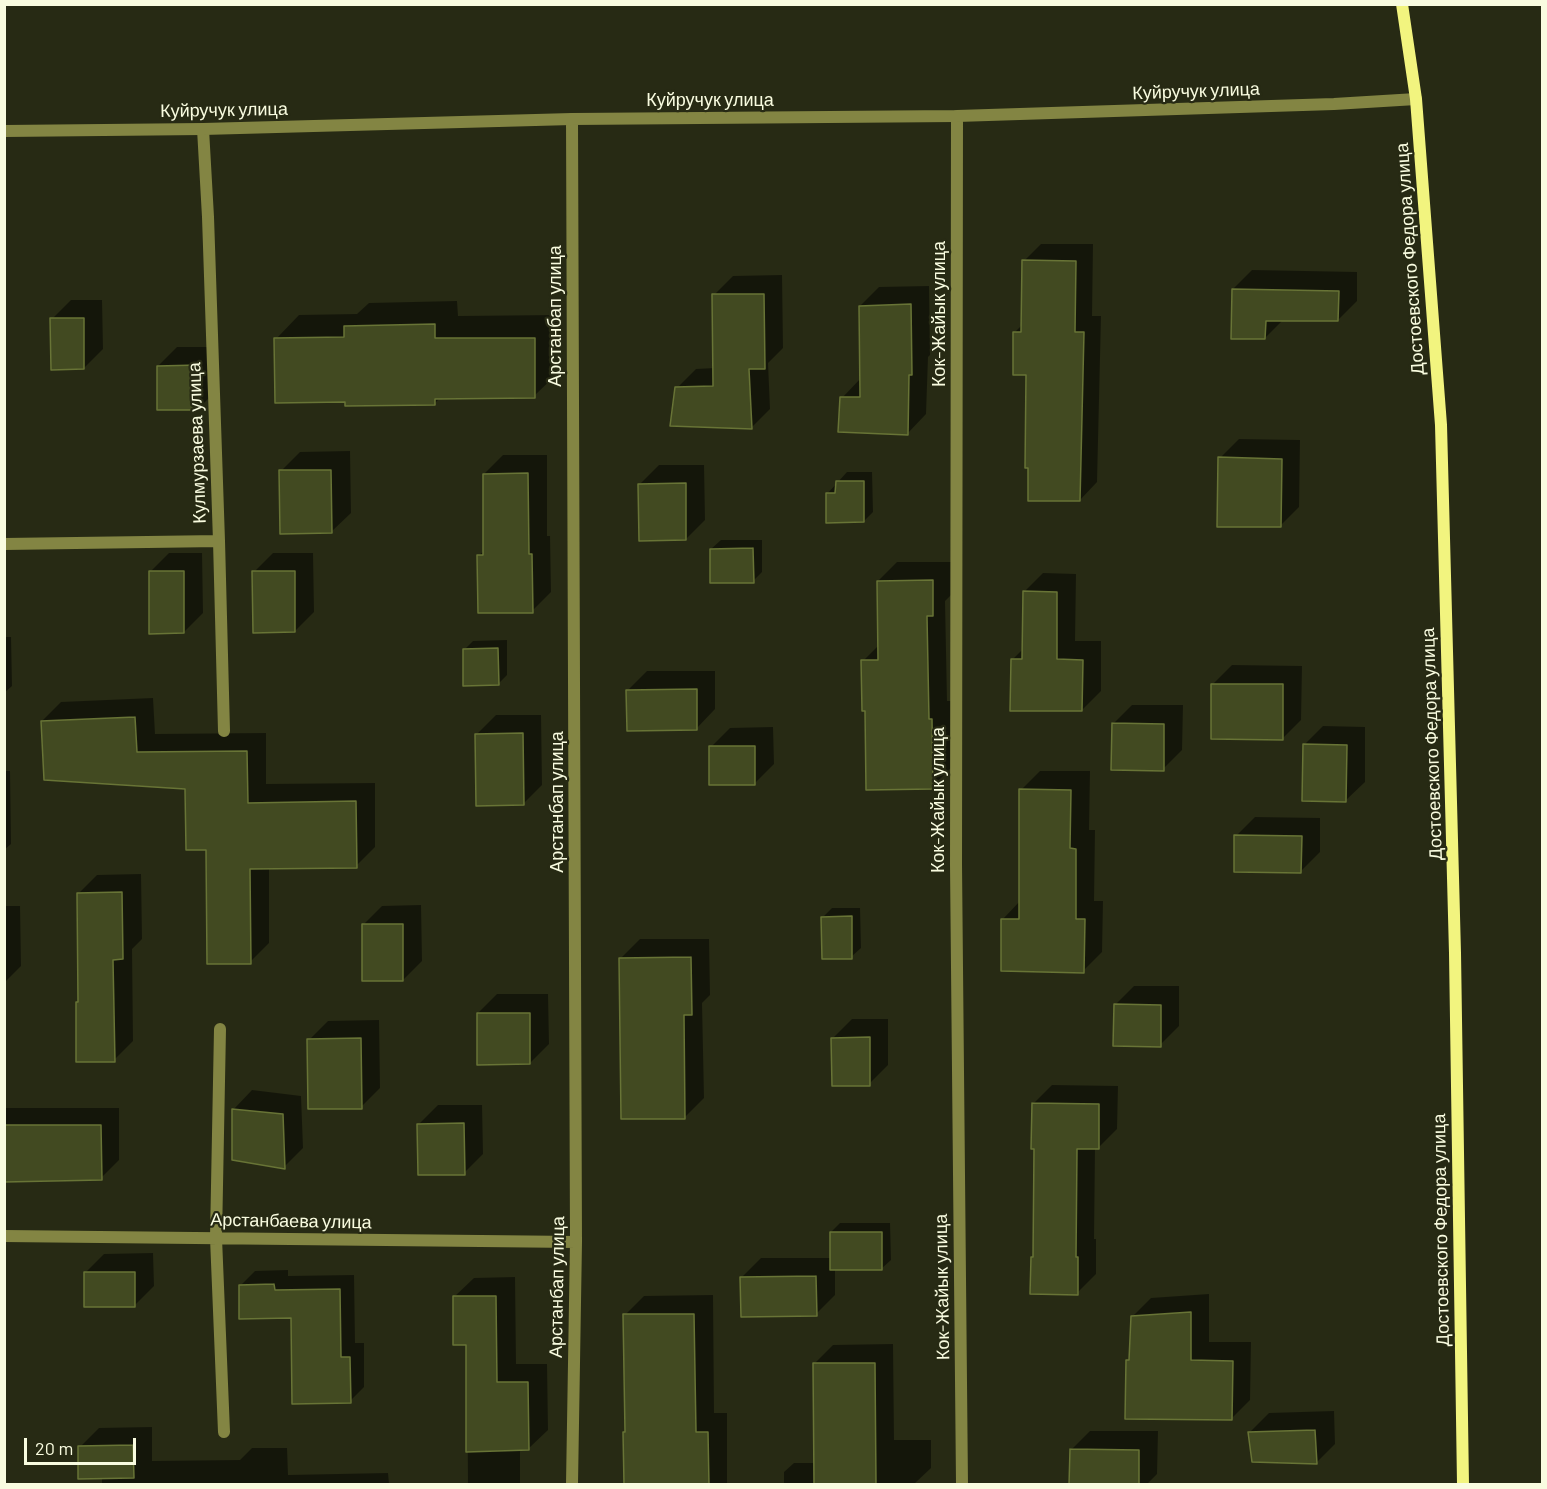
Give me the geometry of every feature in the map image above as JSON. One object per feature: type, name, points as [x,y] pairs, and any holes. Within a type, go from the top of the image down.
[{"type":"main road","name":"Достоевского Федора улица","points":[[1402,4],[1416,99],[1441,425],[1455,953],[1463,1485]]},
{"type":"street","name":"Куйручук улица","points":[[4,131],[203,129],[572,119],[957,116],[1322,105],[1416,99]]},
{"type":"street","name":"Кок-Жайык улица","points":[[957,116],[956,864],[962,1485]]},
{"type":"street","name":"Арстанбап улица","points":[[572,119],[576,1242],[572,1485]]},
{"type":"street","name":"Кулмурзаева улица","points":[[4,544],[219,541],[203,129]]},
{"type":"street","points":[[219,541],[224,731]]},
{"type":"street","points":[[220,1029],[216,1238],[224,1432]]},
{"type":"street","name":"Арстанбаева улица","points":[[4,1236],[576,1242]]},
{"type":"building","points":[[1022,260],[1076,261],[1075,332],[1084,332],[1080,501],[1028,501],[1028,468],[1025,468],[1026,375],[1013,375],[1013,332],[1021,332]]},
{"type":"building","points":[[1232,289],[1339,291],[1338,321],[1266,321],[1265,339],[1231,339]]},
{"type":"building","points":[[712,294],[764,294],[765,369],[749,369],[752,429],[670,426],[675,387],[713,386]]},
{"type":"building","points":[[911,304],[912,375],[909,375],[908,435],[838,432],[840,397],[860,397],[859,306]]},
{"type":"building","points":[[50,318],[84,318],[84,369],[51,370]]},
{"type":"building","points":[[435,324],[435,338],[535,338],[535,398],[435,399],[435,405],[345,406],[345,402],[275,403],[274,338],[344,337],[344,326]]},
{"type":"building","points":[[199,365],[199,410],[157,410],[157,366]]},
{"type":"building","points":[[1218,457],[1282,459],[1281,527],[1217,527]]},
{"type":"building","points":[[279,470],[331,470],[332,533],[280,534]]},
{"type":"building","points":[[528,473],[529,554],[532,554],[533,613],[478,613],[477,555],[483,555],[483,474]]},
{"type":"building","points":[[836,481],[864,481],[864,522],[826,523],[826,493],[835,493]]},
{"type":"building","points":[[686,483],[686,540],[639,541],[638,484]]},
{"type":"building","points":[[753,548],[754,583],[710,583],[710,549]]},
{"type":"building","points":[[149,571],[184,571],[184,633],[149,634]]},
{"type":"building","points":[[252,571],[295,571],[295,632],[253,633]]},
{"type":"building","points":[[933,580],[933,616],[927,616],[933,789],[866,790],[865,711],[862,711],[861,660],[878,660],[877,581]]},
{"type":"building","points":[[1023,591],[1057,592],[1057,659],[1083,660],[1082,711],[1010,711],[1011,659],[1022,659]]},
{"type":"building","points":[[498,648],[499,685],[463,686],[463,649]]},
{"type":"building","points":[[1211,684],[1283,684],[1283,740],[1211,739]]},
{"type":"building","points":[[697,689],[697,730],[627,731],[626,690]]},
{"type":"building","points":[[135,717],[137,752],[247,751],[248,803],[356,801],[357,868],[250,869],[251,964],[207,964],[206,850],[186,850],[185,789],[44,780],[41,721]]},
{"type":"building","points":[[1112,723],[1164,724],[1164,771],[1111,770]]},
{"type":"building","points":[[523,733],[524,805],[476,806],[475,734]]},
{"type":"building","points":[[1303,744],[1347,745],[1346,802],[1302,801]]},
{"type":"building","points":[[709,746],[755,746],[755,785],[709,785]]},
{"type":"building","points":[[1019,789],[1071,790],[1070,848],[1076,849],[1076,919],[1085,919],[1084,973],[1001,971],[1001,919],[1019,919]]},
{"type":"building","points":[[1234,835],[1302,836],[1301,873],[1234,872]]},
{"type":"building","points":[[122,892],[123,959],[113,960],[115,1062],[76,1062],[77,893]]},
{"type":"building","points":[[852,916],[852,959],[822,959],[821,917]]},
{"type":"building","points":[[362,924],[403,924],[403,981],[362,981]]},
{"type":"building","points":[[691,957],[692,1015],[684,1015],[685,1119],[621,1119],[619,958]]},
{"type":"building","points":[[1114,1004],[1161,1005],[1161,1047],[1113,1046]]},
{"type":"building","points":[[477,1013],[530,1013],[530,1064],[477,1065]]},
{"type":"building","points":[[870,1037],[870,1086],[832,1086],[831,1038]]},
{"type":"building","points":[[361,1038],[362,1109],[308,1109],[307,1039]]},
{"type":"building","points":[[1032,1103],[1099,1104],[1099,1149],[1077,1149],[1078,1295],[1030,1294],[1031,1257],[1033,1257]]},
{"type":"building","points":[[232,1109],[283,1114],[285,1169],[232,1160]]},
{"type":"building","points":[[464,1123],[465,1175],[418,1175],[417,1124]]},
{"type":"building","points":[[4,1125],[101,1125],[102,1180],[4,1182]]},
{"type":"building","points":[[830,1232],[882,1232],[882,1270],[830,1270]]},
{"type":"building","points":[[84,1272],[135,1272],[135,1307],[84,1307]]},
{"type":"building","points":[[816,1276],[817,1316],[741,1317],[740,1277]]},
{"type":"building","points":[[274,1284],[275,1290],[340,1289],[341,1357],[350,1357],[351,1403],[292,1404],[291,1318],[239,1319],[239,1285]]},
{"type":"building","points":[[453,1296],[496,1296],[497,1382],[528,1382],[529,1450],[466,1452],[466,1345],[453,1345]]},
{"type":"building","points":[[1191,1312],[1191,1360],[1233,1361],[1232,1420],[1125,1419],[1126,1360],[1129,1360],[1131,1316]]},
{"type":"building","points":[[623,1314],[694,1314],[696,1432],[708,1432],[709,1485],[624,1485]]},
{"type":"building","points":[[813,1363],[875,1363],[876,1485],[814,1485]]},
{"type":"building","points":[[1315,1430],[1317,1464],[1252,1462],[1248,1432]]},
{"type":"building","points":[[133,1445],[134,1478],[78,1479],[78,1446]]},
{"type":"building","points":[[1070,1449],[1139,1450],[1139,1485],[1069,1485]]}]
